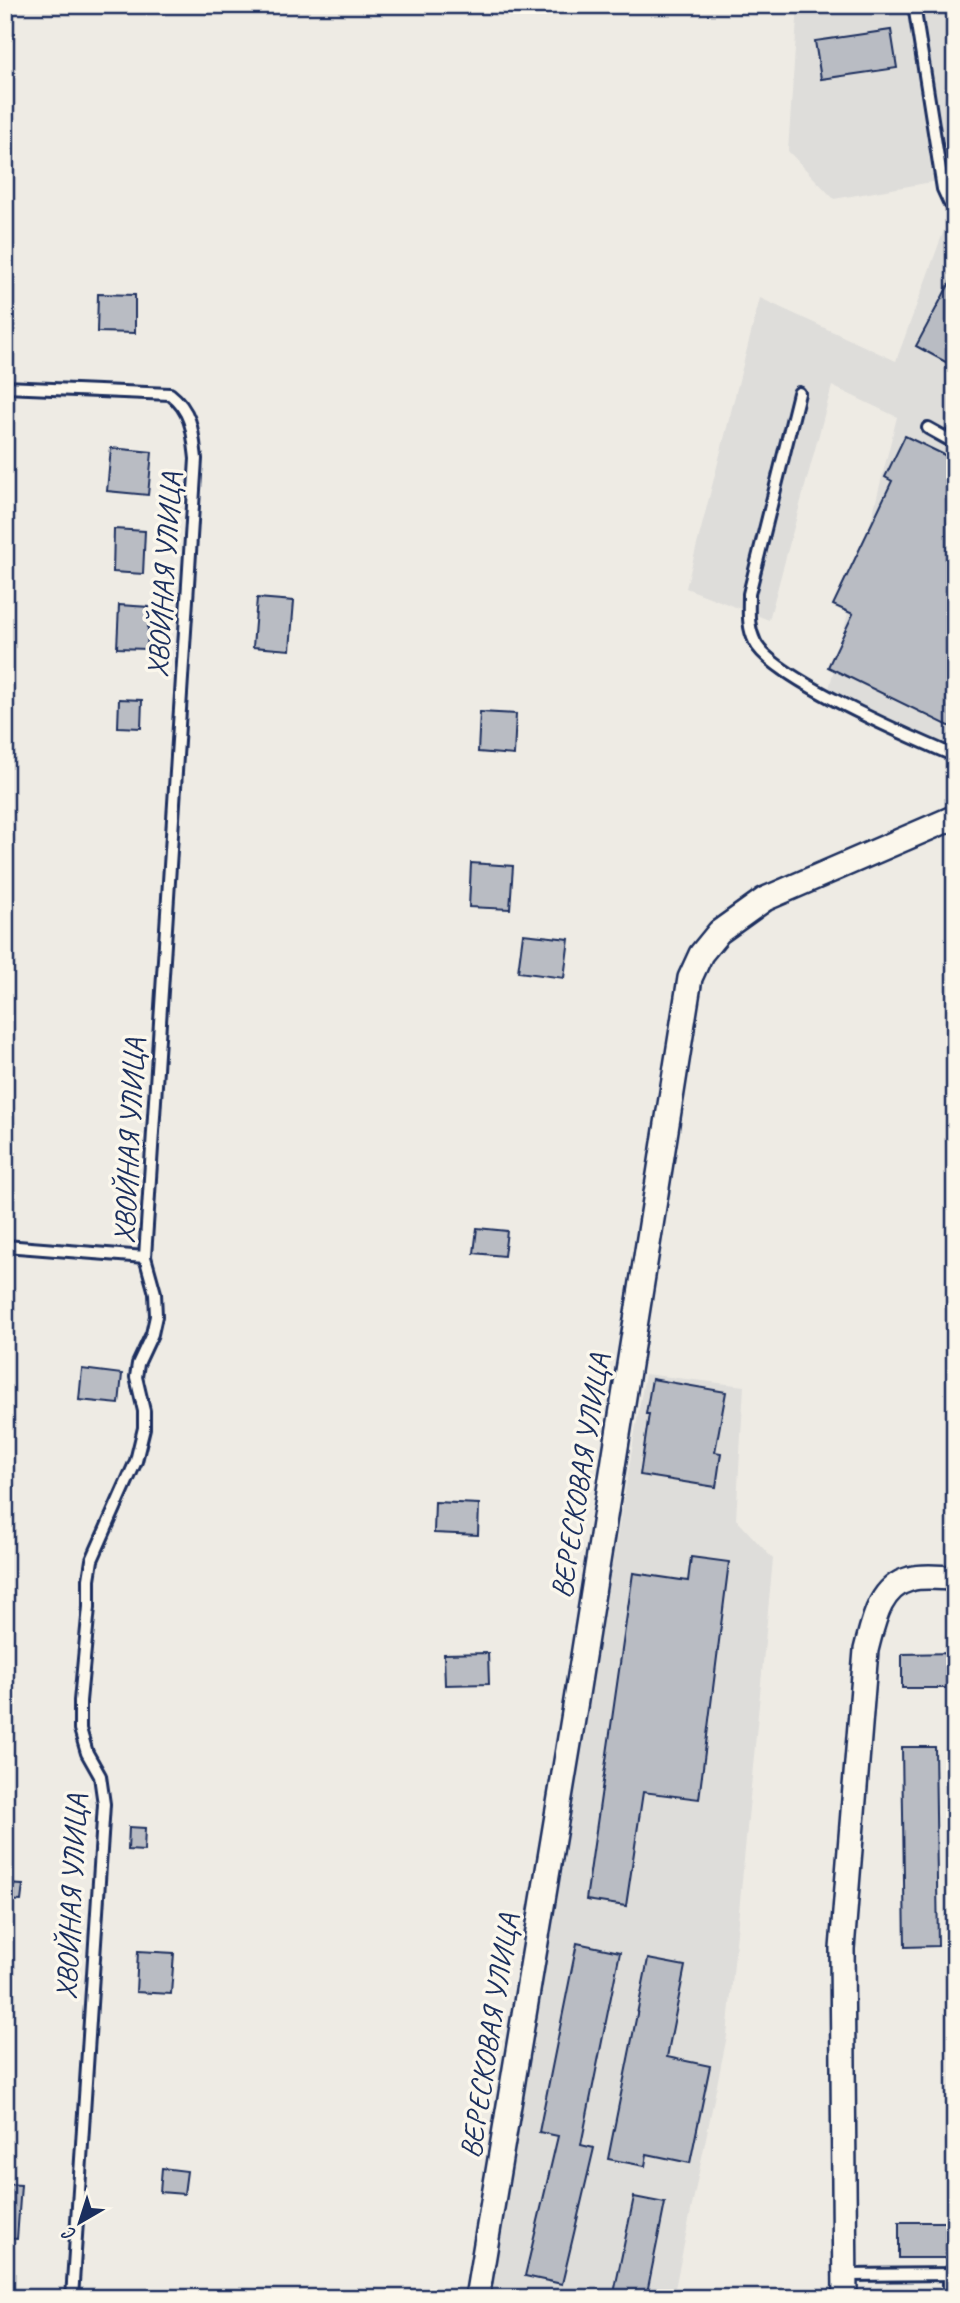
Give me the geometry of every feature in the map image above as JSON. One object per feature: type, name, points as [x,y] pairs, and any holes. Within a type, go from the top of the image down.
[{"type":"street","name":"ВЕРЕСКОВАЯ УЛИЦА","points":[[477,2298],[578,1693],[690,978],[701,954],[719,932],[765,899],[955,817]]},
{"type":"street","points":[[845,2286],[842,1949],[866,1650],[874,1616],[889,1590],[911,1579],[955,1578]]},
{"type":"lane","points":[[914,5],[943,188],[949,202],[955,207]]},
{"type":"lane","name":"ХВОЙНАЯ УЛИЦА","points":[[5,387],[170,394],[181,402],[188,414],[193,430],[196,459],[145,1257],[155,1293],[156,1316],[152,1334],[138,1364],[136,1377],[144,1411],[144,1428],[136,1461],[92,1560],[89,1580],[80,1730],[87,1753],[100,1776],[104,1804],[72,2298]]},
{"type":"lane","points":[[799,393],[749,594],[748,622],[755,644],[774,663],[827,696],[955,756]]},
{"type":"lane","points":[[928,428],[955,443]]},
{"type":"lane","points":[[5,1246],[145,1257]]},
{"type":"lane","points":[[845,2286],[952,2274],[949,2298]]},
{"type":"shaded area","points":[[798,5],[955,5],[955,178],[834,199],[788,151]]},
{"type":"shaded area","points":[[944,230],[955,235],[955,754],[828,693],[897,417],[832,386],[769,620],[686,588],[760,298],[896,361]]},
{"type":"shaded area","points":[[645,1374],[744,1386],[736,1519],[773,1559],[727,2036],[673,2298],[486,2298]]},
{"type":"building","points":[[891,30],[897,68],[821,79],[815,41]]},
{"type":"building","points":[[955,273],[955,367],[916,346]]},
{"type":"building","points":[[98,294],[135,295],[135,333],[97,332]]},
{"type":"building","points":[[905,436],[955,460],[955,729],[828,667],[853,614],[833,605],[892,481],[885,477]]},
{"type":"building","points":[[111,448],[152,452],[148,495],[107,491]]},
{"type":"building","points":[[114,529],[145,531],[143,574],[113,572]]},
{"type":"building","points":[[257,598],[294,601],[290,650],[253,647]]},
{"type":"building","points":[[119,605],[149,607],[147,649],[117,648]]},
{"type":"building","points":[[119,699],[142,700],[141,728],[118,727]]},
{"type":"building","points":[[480,712],[516,714],[514,755],[478,752]]},
{"type":"building","points":[[471,863],[513,866],[510,909],[469,907]]},
{"type":"building","points":[[523,934],[569,939],[564,978],[518,972]]},
{"type":"building","points":[[477,1228],[507,1231],[504,1256],[474,1253]]},
{"type":"building","points":[[82,1369],[122,1374],[119,1404],[79,1400]]},
{"type":"building","points":[[652,1379],[726,1392],[715,1452],[721,1453],[716,1487],[640,1475]]},
{"type":"building","points":[[435,1502],[479,1504],[478,1535],[434,1533]]},
{"type":"building","points":[[691,1557],[729,1562],[699,1799],[643,1792],[626,1906],[586,1900],[633,1573],[688,1581]]},
{"type":"building","points":[[488,1653],[489,1684],[445,1685],[444,1654]]},
{"type":"building","points":[[955,1653],[955,1688],[902,1688],[902,1654]]},
{"type":"building","points":[[902,1747],[935,1747],[938,1946],[905,1947]]},
{"type":"building","points":[[129,1827],[145,1828],[144,1851],[128,1850]]},
{"type":"building","points":[[5,1884],[23,1885],[21,1901],[5,1900]]},
{"type":"building","points":[[577,1943],[620,1952],[581,2145],[594,2148],[562,2284],[525,2276],[558,2136],[539,2132]]},
{"type":"building","points":[[138,1951],[174,1953],[171,1994],[136,1992]]},
{"type":"building","points":[[648,1959],[685,1966],[667,2057],[710,2066],[690,2163],[647,2154],[645,2166],[608,2159]]},
{"type":"building","points":[[162,2168],[187,2171],[184,2194],[160,2192]]},
{"type":"building","points":[[5,2184],[21,2185],[17,2239],[5,2238]]},
{"type":"building","points":[[634,2197],[665,2203],[646,2298],[613,2298]]},
{"type":"building","points":[[899,2222],[955,2222],[955,2258],[899,2258]]}]
